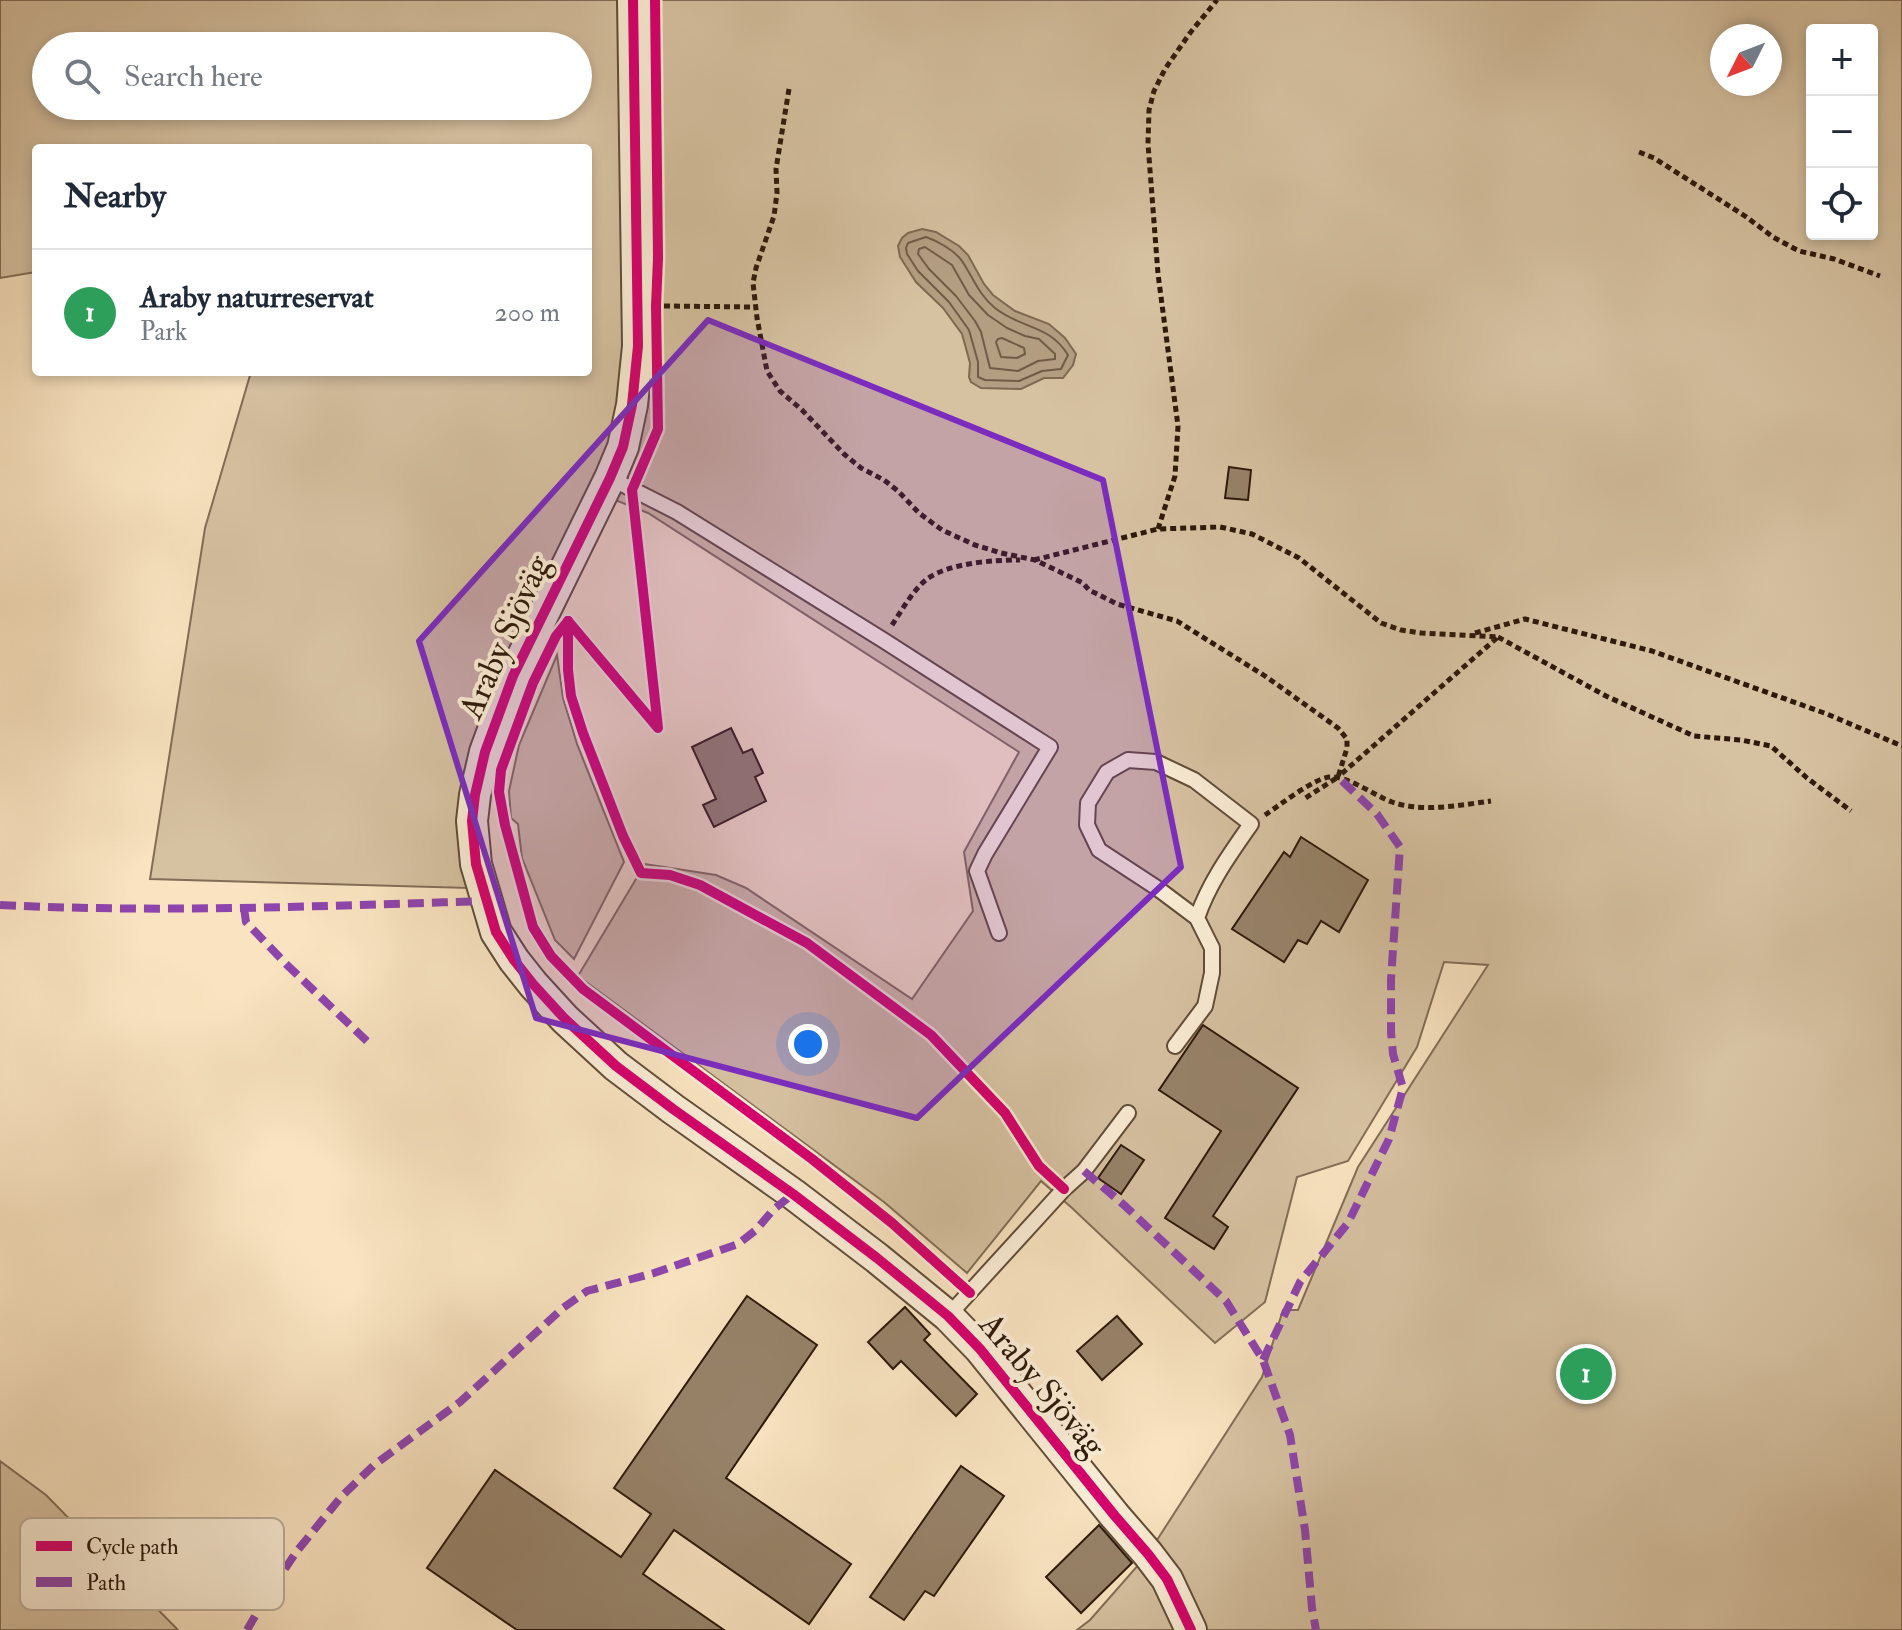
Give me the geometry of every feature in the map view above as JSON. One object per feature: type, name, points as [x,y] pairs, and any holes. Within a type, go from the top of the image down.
[{"type":"street","name":"Araby Sjöväg","points":[[633,0],[638,346],[632,405],[623,447],[610,478],[513,676],[485,752],[472,821],[476,864],[496,932],[533,984],[565,1019],[616,1066],[793,1194],[948,1316],[980,1349],[1148,1554],[1167,1579],[1191,1630]]},
{"type":"lane","points":[[610,478],[677,512],[1050,747],[977,871],[999,933]]},
{"type":"lane","points":[[1175,1046],[1205,1006],[1212,973],[1212,948],[1197,918],[1099,850],[1087,825],[1088,803],[1107,772],[1128,760],[1156,762],[1194,780],[1251,824],[1220,868],[1204,897],[1197,918]]},
{"type":"lane","points":[[948,1316],[1084,1171],[1128,1113]]},
{"type":"path","points":[[1158,529],[1175,476],[1178,426],[1158,274],[1148,144],[1149,110],[1165,69],[1217,0]]},
{"type":"path","points":[[789,89],[776,169],[774,216],[753,283],[767,371],[780,391],[844,454],[861,468],[884,480],[942,530],[975,545],[1035,560],[1083,583],[1089,590],[1117,604],[1177,621],[1265,676],[1338,728],[1347,739],[1338,777]]},
{"type":"path","points":[[1639,152],[1654,158],[1799,251],[1834,259],[1880,276]]},
{"type":"path","points":[[656,306],[755,307]]},
{"type":"path","points":[[883,640],[926,580],[944,571],[996,560],[1035,560],[1158,529],[1220,527],[1252,534],[1299,558],[1381,623],[1401,630],[1498,637],[1606,696],[1694,736],[1771,746],[1851,811]]},
{"type":"path","points":[[1471,635],[1525,619],[1652,651],[1827,714],[1902,746]]},
{"type":"path","points":[[1304,799],[1338,777],[1498,637]]},
{"type":"path","points":[[1251,824],[1317,780],[1328,777],[1338,777],[1394,803],[1432,808],[1491,801]]},
{"type":"highlighted area","points":[[708,320],[1103,480],[1181,867],[917,1118],[536,1018],[419,641]]},
{"type":"shaded area","points":[[0,0],[1902,0],[1902,1630],[1077,1630],[1090,1620],[1148,1554],[1262,1377],[1283,1310],[1298,1310],[1358,1167],[1488,965],[1444,962],[1417,1047],[1348,1161],[1297,1177],[1265,1302],[1215,1343],[1041,1181],[967,1273],[884,1202],[578,976],[645,864],[716,875],[746,888],[912,999],[973,911],[964,852],[1019,752],[648,513],[590,490],[524,616],[484,710],[463,775],[459,825],[469,888],[150,879],[205,528],[250,376],[592,376],[592,144],[32,144],[32,273],[0,278]]},
{"type":"shaded area","points":[[557,655],[563,698],[577,744],[624,862],[574,959],[555,940],[522,858],[518,824],[511,818],[509,791],[519,745]]},
{"type":"shaded area","points":[[0,1461],[46,1495],[68,1518],[20,1518],[20,1610],[158,1610],[178,1630],[0,1630]]},
{"type":"water","points":[[922,229],[936,232],[959,246],[993,295],[1015,311],[1049,324],[1065,338],[1076,354],[1073,365],[1063,378],[1044,378],[1021,389],[981,388],[971,382],[970,363],[962,334],[943,308],[916,282],[900,257],[898,246],[902,238]]},
{"type":"building","points":[[1229,467],[1251,470],[1248,500],[1225,498]]},
{"type":"building","points":[[731,728],[743,753],[752,749],[763,773],[755,777],[766,801],[714,827],[703,805],[716,799],[692,747]]},
{"type":"building","points":[[1301,837],[1368,880],[1339,932],[1321,921],[1307,944],[1298,940],[1284,962],[1232,929],[1284,852],[1290,857]]},
{"type":"building","points":[[1203,1025],[1298,1088],[1213,1216],[1228,1227],[1214,1249],[1165,1218],[1221,1131],[1159,1090]]},
{"type":"building","points":[[1121,1145],[1144,1160],[1121,1194],[1098,1178]]},
{"type":"building","points":[[747,1296],[817,1345],[726,1478],[851,1564],[809,1624],[674,1530],[643,1574],[724,1630],[517,1630],[427,1568],[495,1470],[621,1557],[651,1514],[614,1488]]},
{"type":"building","points":[[905,1307],[930,1334],[924,1340],[977,1394],[956,1416],[901,1361],[893,1369],[868,1342]]},
{"type":"building","points":[[1117,1316],[1142,1344],[1102,1380],[1077,1351]]},
{"type":"building","points":[[961,1466],[1004,1496],[934,1596],[925,1591],[904,1620],[870,1597]]},
{"type":"building","points":[[1099,1525],[1132,1563],[1081,1613],[1046,1577]]},
{"type":"marked path","points":[[1263,1360],[1300,1282],[1348,1223],[1389,1139],[1403,1088],[1393,1054],[1391,1032],[1391,979],[1400,847],[1377,814],[1338,777]]},
{"type":"marked path","points":[[0,905],[182,909],[486,901]]},
{"type":"marked path","points":[[244,908],[246,922],[371,1045]]},
{"type":"marked path","points":[[1084,1171],[1226,1301],[1263,1360],[1290,1435],[1316,1630]]},
{"type":"marked path","points":[[284,1570],[341,1497],[374,1465],[460,1402],[563,1308],[587,1291],[654,1273],[738,1244],[793,1194]]},
{"type":"marked path","points":[[247,1630],[259,1610]]},
{"type":"cycle path","points":[[633,0],[638,346],[632,405],[623,447],[610,478],[513,676],[485,752],[472,821],[476,864],[496,932],[533,984],[565,1019],[616,1066],[793,1194],[948,1316],[980,1349],[1148,1554],[1167,1579],[1191,1630]]},
{"type":"cycle path","points":[[568,621],[658,728],[632,490],[658,429],[655,0]]},
{"type":"cycle path","points":[[568,621],[556,636],[533,683],[501,770],[499,792],[505,825],[533,927],[551,956],[583,989],[812,1159],[892,1223],[970,1293]]},
{"type":"cycle path","points":[[568,621],[571,696],[623,836],[641,873],[670,875],[700,885],[807,943],[931,1035],[1005,1113],[1039,1166],[1064,1189]]},
{"type":"place","name":"Araby naturreservat","points":[[1586,1374]]}]
